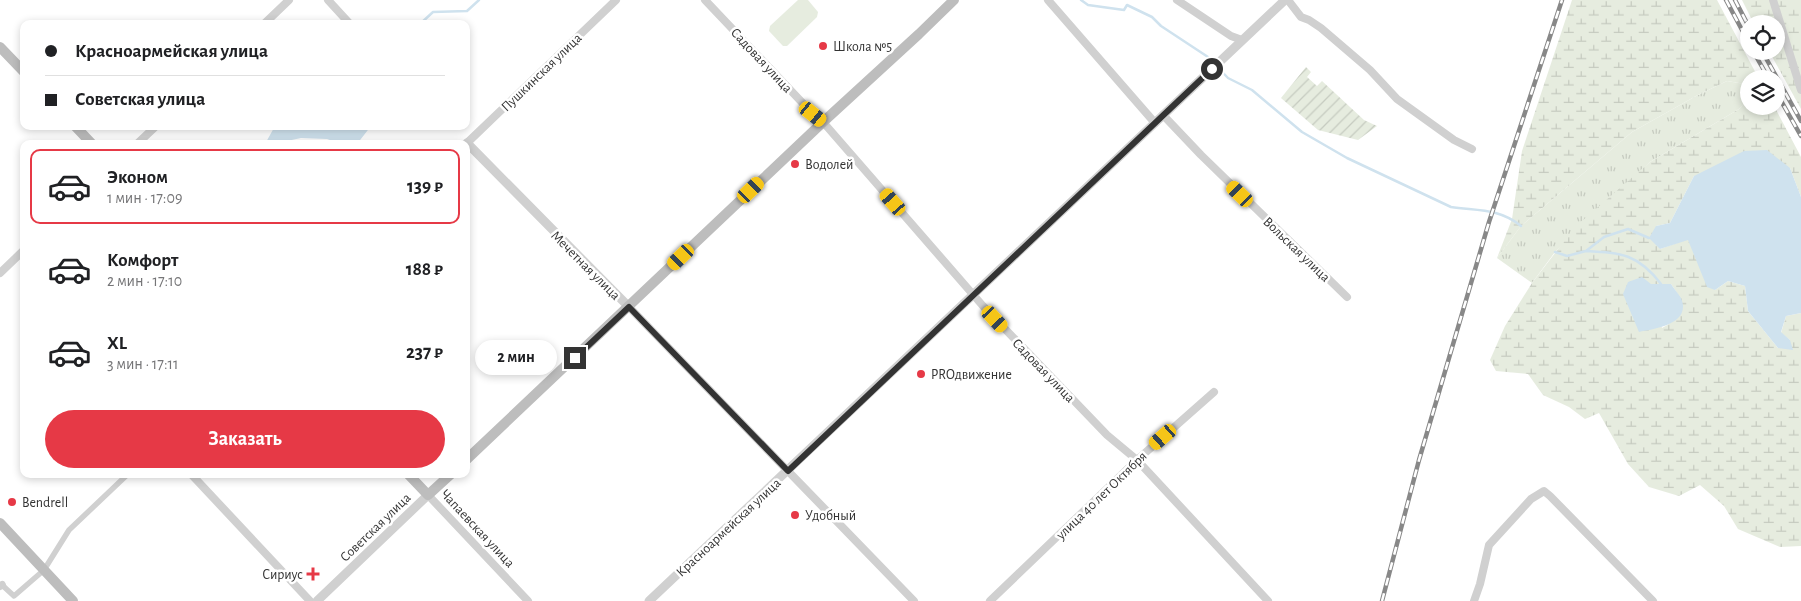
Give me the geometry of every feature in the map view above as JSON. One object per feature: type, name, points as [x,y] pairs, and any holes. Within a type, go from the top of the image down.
[{"type":"main road","points":[[470,456],[822,122],[954,0]]},
{"type":"main road","points":[[0,47],[20,68]]},
{"type":"main road","points":[[79,130],[88,140]]},
{"type":"main road","name":"Чапаевская улица","points":[[412,478],[428,495]]},
{"type":"main road","name":"Советская улица","points":[[428,495],[447,478]]},
{"type":"main road","points":[[0,523],[73,601]]},
{"type":"street","points":[[268,20],[289,0]]},
{"type":"street","points":[[328,0],[346,20]]},
{"type":"street","name":"Пушкинская улица","points":[[470,141],[616,0]]},
{"type":"street","name":"Садовая улица","points":[[706,0],[822,122],[1032,358],[1107,435],[1137,460],[1268,601]]},
{"type":"street","points":[[1048,0],[1155,123]]},
{"type":"street","points":[[1177,0],[1239,43]]},
{"type":"street","points":[[1286,0],[1301,17],[1321,28],[1370,70],[1397,99],[1454,140],[1472,149]]},
{"type":"street","name":"Красноармейская улица","points":[[650,601],[1286,0]]},
{"type":"street","points":[[1773,0],[1801,90]]},
{"type":"street","name":"Вольская улица","points":[[1163,115],[1201,155],[1347,296]]},
{"type":"street","points":[[141,140],[152,130]]},
{"type":"street","name":"Мечетная улица","points":[[470,147],[629,307],[914,601]]},
{"type":"street","points":[[0,273],[20,254]]},
{"type":"street","name":"улица 40 лет Октября","points":[[990,601],[1137,460],[1214,392]]},
{"type":"street","points":[[1,586],[14,596],[44,570],[69,530],[124,478]]},
{"type":"street","points":[[195,478],[310,601]]},
{"type":"street","points":[[1474,601],[1489,545],[1531,499],[1544,491],[1653,601]]},
{"type":"street","name":"Советская улица","points":[[317,601],[428,495]]},
{"type":"street","name":"Чапаевская улица","points":[[428,495],[528,601]]},
{"type":"green space","points":[[798,0],[808,0],[818,12],[817,17],[787,46],[783,46],[769,31],[770,26]]},
{"type":"green space","points":[[1572,0],[1717,0],[1740,43],[1740,60],[1749,60],[1754,70],[1740,70],[1740,83],[1727,81],[1632,132],[1521,226],[1497,258],[1512,219],[1522,151]]},
{"type":"green space","points":[[1742,0],[1801,0],[1801,109],[1785,80],[1785,70],[1779,70],[1774,60],[1785,60],[1785,15],[1750,15]]},
{"type":"green space","points":[[1306,67],[1311,72],[1307,77],[1317,86],[1322,81],[1364,120],[1377,126],[1358,140],[1318,130],[1281,98]]},
{"type":"green space","points":[[1727,81],[1740,83],[1739,109],[1650,162],[1555,252],[1532,283],[1497,258],[1521,226],[1632,132]]},
{"type":"green space","points":[[1740,108],[1740,115],[1779,115],[1801,157],[1801,197],[1790,168],[1694,176],[1670,223],[1656,226],[1660,249],[1688,239],[1715,290],[1728,281],[1745,286],[1748,311],[1778,348],[1790,340],[1781,333],[1786,316],[1801,313],[1801,546],[1780,547],[1738,529],[1724,506],[1700,485],[1679,496],[1649,487],[1628,464],[1599,413],[1585,419],[1569,407],[1543,395],[1528,374],[1496,371],[1490,360],[1505,326],[1532,283],[1575,227],[1650,162]],"holes":[[[1651,284],[1671,284],[1682,304],[1680,314],[1662,328]]]},
{"type":"water","points":[[273,130],[368,130],[360,140],[301,138],[267,140]]},
{"type":"water","points":[[1767,150],[1790,168],[1801,197],[1801,313],[1786,316],[1781,332],[1790,340],[1793,350],[1778,348],[1748,311],[1745,286],[1728,281],[1715,290],[1707,287],[1688,240],[1660,249],[1649,238],[1656,226],[1670,223],[1694,176],[1744,151]]},
{"type":"water","points":[[1642,277],[1651,284],[1671,284],[1681,298],[1683,307],[1681,314],[1670,324],[1639,332],[1623,294],[1628,282]]},
{"type":"waterway","points":[[424,20],[433,12],[467,11],[479,0]]},
{"type":"waterway","points":[[1081,0],[1088,5],[1124,10],[1127,5],[1152,17],[1161,26],[1208,57],[1228,78],[1252,90],[1302,132],[1347,158],[1451,207],[1496,213],[1513,220],[1521,226]]},
{"type":"waterway","points":[[1555,252],[1567,256],[1586,251],[1604,237],[1628,229],[1649,238]]},
{"type":"waterway","points":[[1586,251],[1619,254],[1628,257],[1645,266],[1661,284]]},
{"type":"railway","points":[[1382,601],[1419,460],[1489,222],[1562,0]]},
{"type":"railway","points":[[1726,0],[1740,26]]},
{"type":"railway","points":[[1735,0],[1743,15]]},
{"type":"railway","points":[[1758,60],[1764,70]]},
{"type":"railway","points":[[1767,60],[1801,121]]},
{"type":"railway","points":[[1785,108],[1801,136]]},
{"type":"place","name":"Школа №5","points":[[823,46]]},
{"type":"place","name":"Водолей","points":[[795,164]]},
{"type":"place","name":"PROдвижение","points":[[921,374]]},
{"type":"place","name":"Bendrell","points":[[12,502]]},
{"type":"place","name":"Удобный","points":[[795,515]]},
{"type":"place","name":"Сириус","points":[[313,574]]},
{"type":"route","points":[[575,358],[629,307],[788,471],[1212,69]]}]
